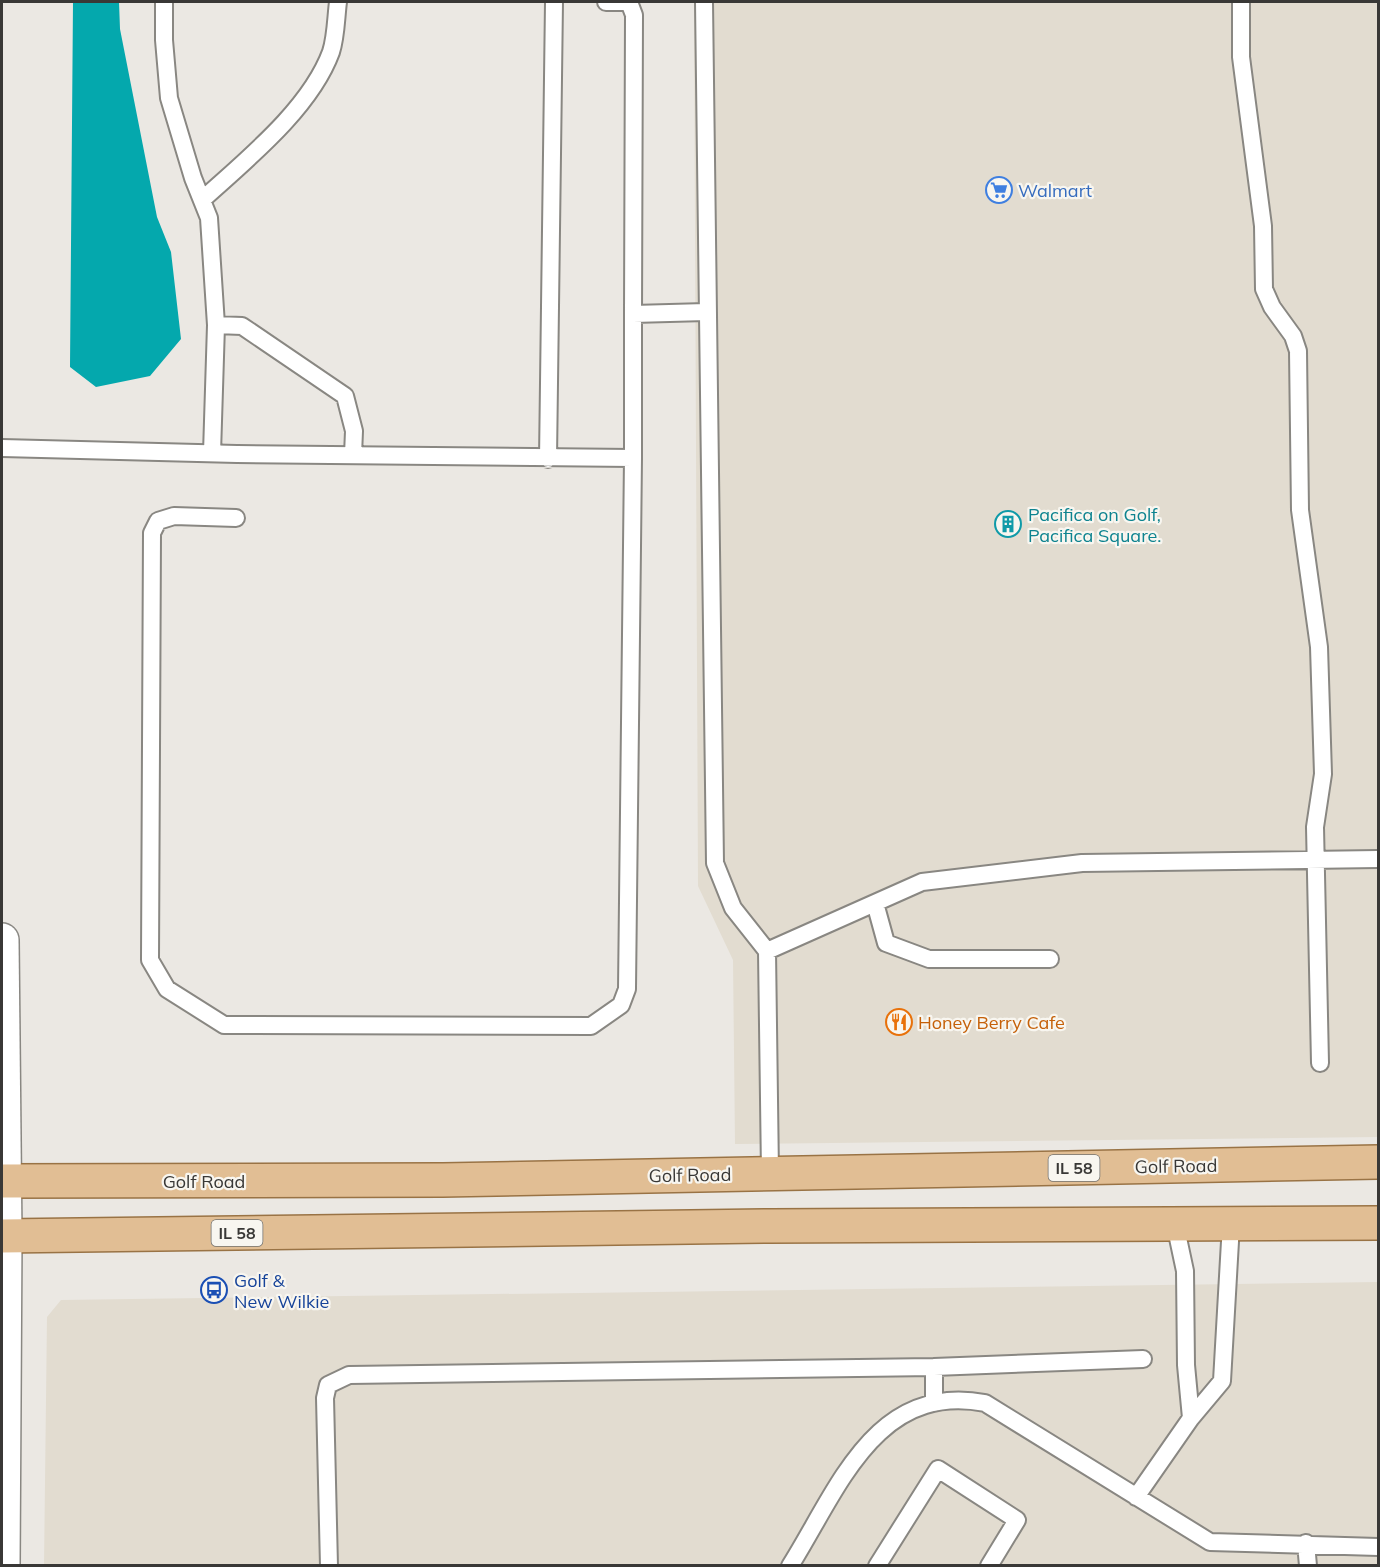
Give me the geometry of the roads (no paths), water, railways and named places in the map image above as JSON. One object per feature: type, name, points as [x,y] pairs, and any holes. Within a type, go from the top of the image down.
[{"type":"main road","name":"Golf Road","points":[[3,1181],[384,1180],[1378,1162]]},
{"type":"main road","name":"IL 58","points":[[3,1236],[783,1226],[1378,1223]]},
{"type":"street","points":[[2,940],[3,1566]]},
{"type":"lane","points":[[164,2],[164,40],[169,98],[209,218],[216,325],[212,453]]},
{"type":"lane","points":[[202,200],[254,154],[311,90],[331,51],[338,2]]},
{"type":"lane","points":[[548,459],[554,2]]},
{"type":"lane","points":[[237,519],[174,516],[158,521],[152,533],[150,960],[167,989],[224,1025],[591,1026],[621,1005],[627,989],[633,458],[634,15],[629,2],[606,2]]},
{"type":"lane","points":[[704,2],[706,312],[715,863],[733,908],[767,951],[770,1173]]},
{"type":"lane","points":[[1241,2],[1241,57],[1263,226],[1264,289],[1272,307],[1293,336],[1298,351],[1300,510],[1319,647],[1323,774],[1315,827],[1320,1063]]},
{"type":"lane","points":[[633,314],[706,312]]},
{"type":"lane","points":[[216,325],[242,326],[345,396],[354,431],[353,455]]},
{"type":"lane","points":[[2,448],[548,459],[633,458]]},
{"type":"lane","points":[[767,951],[921,882],[1082,863],[1378,859]]},
{"type":"lane","points":[[876,903],[886,943],[929,959],[1050,959]]},
{"type":"lane","points":[[1175,1224],[1185,1271],[1186,1365],[1191,1418]]},
{"type":"lane","points":[[1136,1497],[1191,1418],[1222,1381],[1231,1224]]},
{"type":"lane","points":[[329,1566],[325,1398],[328,1385],[349,1375],[934,1367],[1143,1359]]},
{"type":"lane","points":[[934,1367],[934,1403]]},
{"type":"lane","points":[[790,1566],[849,1465],[888,1424],[923,1404],[965,1399],[985,1403],[1210,1542],[1378,1547]]},
{"type":"lane","points":[[877,1566],[938,1469],[1017,1520],[989,1566]]},
{"type":"lane","points":[[1306,1544],[1308,1566]]},
{"type":"water","points":[[73,2],[119,2],[120,29],[157,217],[171,252],[181,339],[150,376],[96,387],[70,367]]},
{"type":"place","name":"Walmart","points":[[999,190]]},
{"type":"place","name":"Pacifica on Golf, Pacifica Square.","points":[[1008,524]]},
{"type":"place","name":"Honey Berry Cafe","points":[[899,1022]]},
{"type":"place","name":"Golf & New Wilkie","points":[[214,1290]]}]
